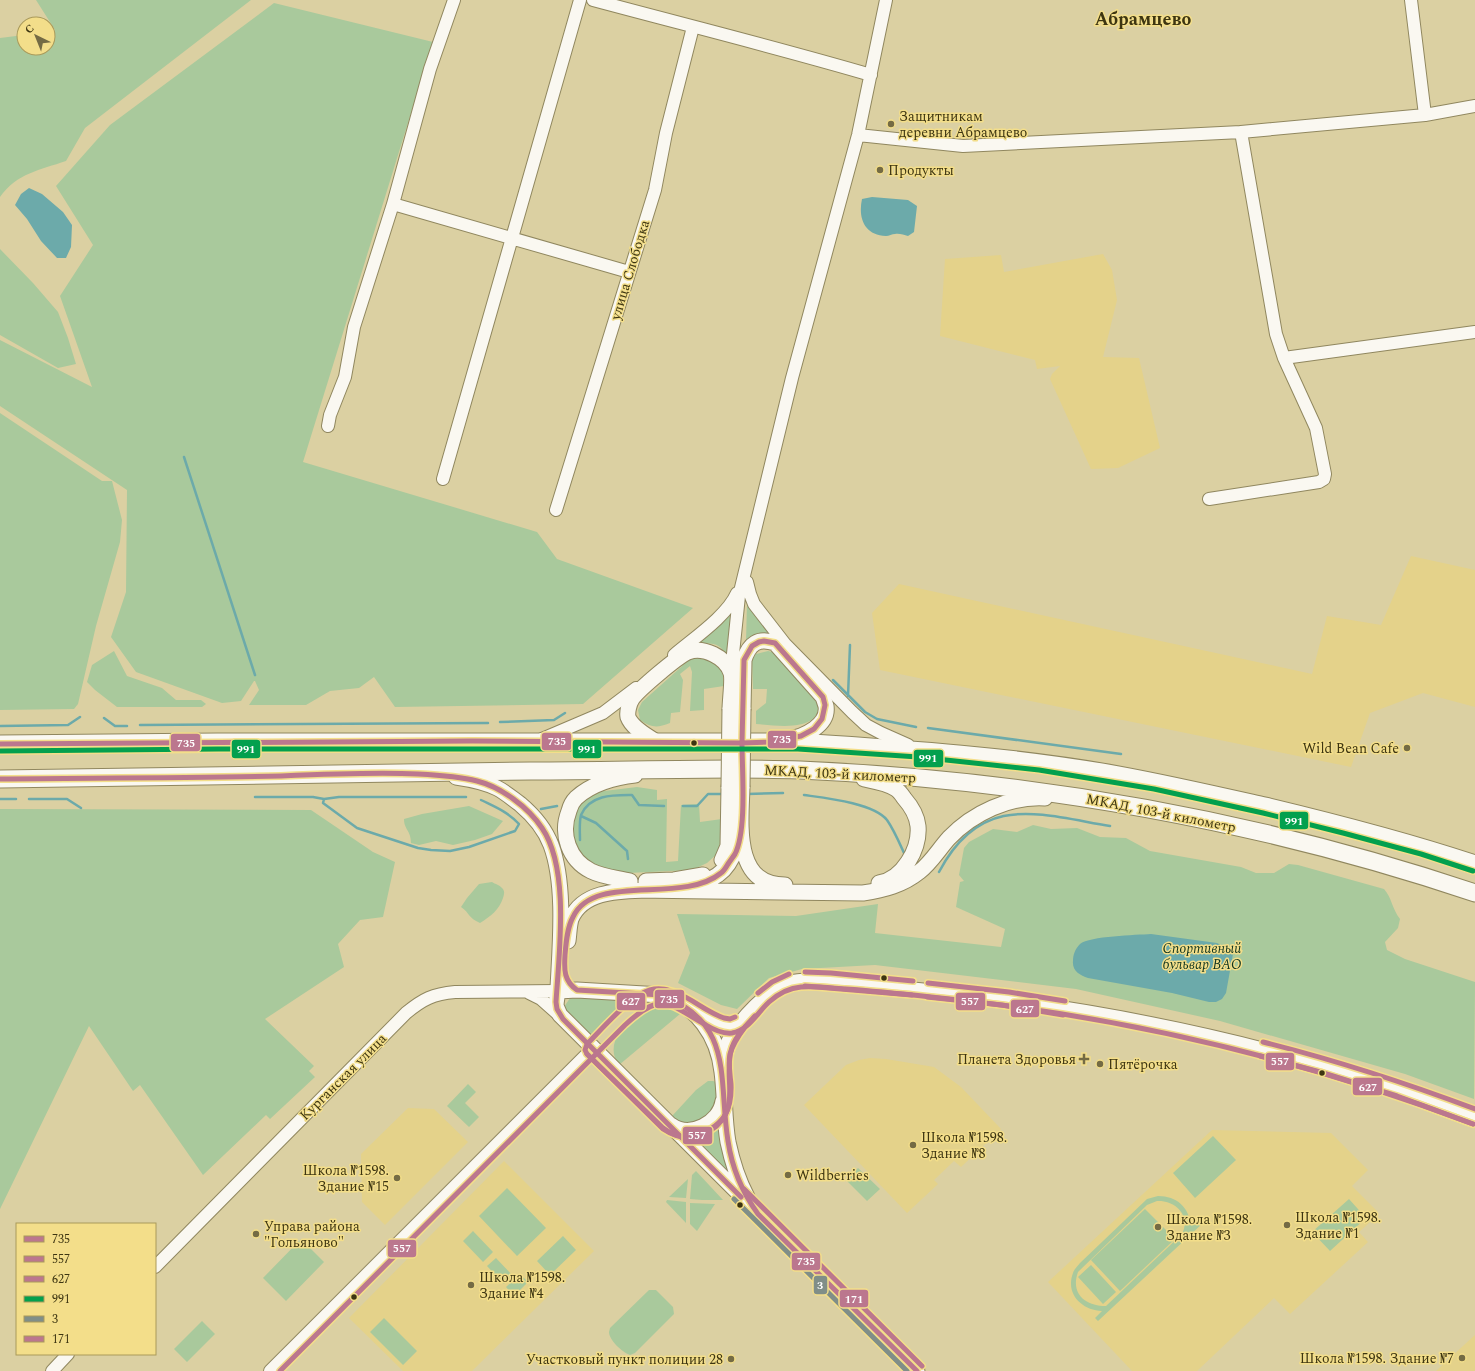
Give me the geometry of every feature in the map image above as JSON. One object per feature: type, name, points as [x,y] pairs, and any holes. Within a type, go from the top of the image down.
[{"type":"highway","name":"МКАД, 103-й километр","points":[[0,744],[536,741],[798,742],[926,751],[1032,762],[1144,780],[1297,814],[1394,838],[1475,864]]},
{"type":"highway","name":"МКАД, 103-й километр","points":[[0,779],[709,769],[797,770],[954,781],[1113,802],[1217,823],[1315,846],[1475,894]]},
{"type":"main road","points":[[763,742],[794,738],[806,734],[818,725],[824,717],[826,707],[823,697],[775,643],[767,640],[758,642],[751,646],[746,653],[737,673],[736,787],[744,853],[754,873],[766,882],[778,885],[862,885],[883,882],[897,874],[908,863],[917,838],[918,826],[914,814],[906,800],[896,789],[876,781],[797,770]]},
{"type":"main road","points":[[655,741],[638,729],[628,717],[628,708],[631,700],[637,693],[679,657],[689,652],[709,652],[718,657],[737,673]]},
{"type":"main road","points":[[709,769],[633,775],[607,781],[588,789],[575,799],[565,822],[565,835],[568,847],[574,858],[582,866],[592,871],[634,886],[863,893],[882,891],[902,883],[920,872],[950,838],[968,821],[1000,805],[1017,800],[1037,797],[1113,802]]},
{"type":"main road","points":[[389,773],[451,776],[478,781],[498,788],[530,813],[542,828],[551,844],[556,861],[559,884],[561,928],[556,1006],[558,1013],[592,1049],[917,1371]]},
{"type":"main road","points":[[577,990],[571,986],[564,974],[571,920],[576,910],[586,901],[599,895],[620,891],[634,886],[704,875],[716,866],[724,857],[728,846],[736,787]]},
{"type":"main road","points":[[561,928],[563,916],[569,905],[580,895],[594,887],[607,884],[689,888],[706,883],[719,875],[729,864],[735,853],[741,832]]},
{"type":"main road","name":"Курганская улица","points":[[558,991],[577,990],[661,995],[678,1001],[690,1009],[703,1022],[719,1056],[722,1070],[728,1142],[735,1168],[746,1196],[758,1214]]},
{"type":"main road","points":[[667,1122],[674,1128],[683,1130],[692,1130],[702,1127],[714,1119],[720,1111],[724,1096]]},
{"type":"street","points":[[328,426],[330,415],[345,377],[354,327],[393,204],[430,69],[454,0]]},
{"type":"street","points":[[443,479],[580,0]]},
{"type":"street","points":[[593,0],[788,51],[870,75]]},
{"type":"street","points":[[737,673],[741,647],[744,582],[748,559],[792,378],[858,135],[886,0]]},
{"type":"street","points":[[1411,0],[1425,115]]},
{"type":"street","name":"улица Слободка","points":[[556,510],[655,190],[666,133],[693,27]]},
{"type":"street","points":[[858,135],[963,146],[1241,132],[1425,115],[1475,106]]},
{"type":"street","points":[[1209,499],[1319,482],[1324,479],[1325,474],[1316,428],[1284,358],[1276,334],[1241,132]]},
{"type":"street","points":[[393,204],[629,272]]},
{"type":"street","points":[[1284,358],[1475,332]]},
{"type":"street","points":[[536,741],[603,713],[624,698],[720,616],[733,602],[744,582]]},
{"type":"street","points":[[744,582],[754,604],[785,644],[852,712],[866,725],[881,734],[896,741],[926,751]]},
{"type":"street","points":[[722,1070],[725,1047],[728,1039],[742,1020],[765,996],[773,990],[791,981],[802,980],[856,983],[996,997],[1134,1021],[1249,1046],[1351,1074],[1436,1102],[1475,1117]]},
{"type":"street","name":"Курганская улица","points":[[156,1266],[395,1024],[424,999],[440,993],[478,991],[558,991]]},
{"type":"street","points":[[526,992],[541,999],[563,1019]]},
{"type":"street","points":[[690,1009],[726,1026],[731,1026],[742,1020]]},
{"type":"street","points":[[270,1371],[592,1049]]},
{"type":"street","points":[[52,1371],[67,1355]]},
{"type":"shaded area","points":[[1103,254],[1112,270],[1117,300],[1103,357],[1139,358],[1160,448],[1118,468],[1091,469],[1050,379],[1052,374],[1060,366],[1037,369],[1035,360],[940,336],[945,259],[1001,255],[1004,272]]},
{"type":"shaded area","points":[[1411,556],[1475,570],[1475,707],[1423,693],[1370,713],[1351,767],[880,670],[872,613],[899,584],[1312,674],[1327,616],[1381,625]]},
{"type":"shaded area","name":"Школа №1598. Здание №8","points":[[870,1058],[886,1059],[934,1067],[961,1087],[1001,1129],[961,1167],[954,1161],[934,1180],[938,1184],[907,1213],[804,1105],[846,1065]]},
{"type":"shaded area","name":"Школа №1598. Здание №15","points":[[408,1108],[434,1109],[468,1142],[385,1225],[362,1202],[361,1154]]},
{"type":"shaded area","points":[[1212,1130],[1331,1133],[1368,1170],[1352,1186],[1377,1211],[1376,1217],[1359,1232],[1368,1242],[1290,1314],[1274,1298],[1197,1371],[1132,1371],[1048,1282]]},
{"type":"shaded area","name":"Школа №1598. Здание №4","points":[[504,1161],[594,1251],[472,1371],[403,1371],[349,1318]]},
{"type":"shaded area","name":"Школа №1598. Здание №7","points":[[1475,1335],[1475,1371],[1436,1371],[1464,1345]]},
{"type":"green space","points":[[36,0],[251,0],[85,128],[66,161],[21,177],[0,197],[0,38],[16,36],[16,56],[56,56],[56,16],[46,16]]},
{"type":"green space","points":[[274,3],[433,42],[303,462],[537,532],[557,559],[693,608],[583,704],[395,707],[374,677],[359,688],[330,691],[306,705],[249,705],[259,690],[255,681],[241,701],[222,703],[136,672],[111,637],[126,592],[127,490],[0,406],[0,340],[92,387],[60,296],[93,245],[56,186],[110,125]]},
{"type":"green space","points":[[0,249],[33,283],[58,312],[76,364],[58,368],[0,335]]},
{"type":"green space","points":[[0,413],[102,481],[112,481],[122,520],[120,542],[96,626],[78,704],[74,709],[0,710]]},
{"type":"green space","points":[[747,602],[774,635],[746,642]]},
{"type":"green space","points":[[734,607],[728,657],[720,647],[716,645],[708,643],[691,646]]},
{"type":"green space","points":[[114,651],[127,676],[162,688],[176,700],[201,700],[206,704],[202,707],[117,707],[87,682],[92,665]]},
{"type":"green space","points":[[768,651],[779,654],[816,697],[819,707],[817,714],[808,722],[786,726],[756,724],[756,711],[766,703],[767,689],[753,689],[752,660],[756,654]]},
{"type":"green space","points":[[702,655],[722,667],[724,686],[704,689],[704,710],[690,711],[692,672],[690,666],[680,674],[683,680],[680,712],[671,713],[670,723],[662,726],[655,726],[648,725],[640,720],[638,710],[642,702],[690,659]]},
{"type":"green space","points":[[637,787],[657,790],[657,800],[667,799],[666,862],[678,861],[681,805],[699,804],[700,822],[722,819],[722,836],[717,854],[707,863],[692,870],[628,873],[605,870],[580,857],[570,829],[574,814],[583,801],[596,792]]},
{"type":"green space","points":[[469,806],[503,821],[492,834],[475,840],[453,845],[436,841],[419,845],[411,843],[410,835],[405,826],[404,819],[422,814]]},
{"type":"green space","points":[[0,809],[311,810],[373,852],[395,862],[383,917],[360,920],[338,944],[344,967],[265,1019],[314,1066],[309,1071],[315,1077],[270,1119],[266,1115],[203,1175],[140,1085],[133,1091],[89,1026],[0,1209]]},
{"type":"green space","name":"Спортивный бульвар ВАО","points":[[1033,825],[1051,829],[1077,828],[1100,837],[1126,838],[1150,851],[1241,867],[1256,873],[1274,873],[1289,864],[1298,865],[1384,889],[1400,919],[1398,928],[1385,942],[1387,950],[1405,959],[1475,982],[1474,1099],[1405,1074],[1220,1021],[1076,989],[875,965],[802,969],[769,978],[737,1009],[721,1005],[678,983],[690,953],[677,914],[796,916],[878,904],[875,933],[1001,947],[1005,929],[956,907],[960,882],[964,881],[959,875],[964,848],[969,842],[993,829],[1017,832]]},
{"type":"green space","points":[[492,882],[503,889],[504,896],[497,909],[480,923],[473,919],[461,907],[479,884]]},
{"type":"green space","points":[[574,996],[629,998],[630,1001],[595,1036],[589,1037],[568,1015],[564,1007],[570,998]]},
{"type":"green space","points":[[653,1004],[667,1004],[681,1011],[680,1014],[619,1065],[614,1056],[614,1047],[616,1038],[621,1029],[636,1014]]},
{"type":"green space","points":[[708,1081],[718,1083],[716,1102],[711,1113],[696,1122],[678,1121],[673,1118],[673,1115],[696,1090]]},
{"type":"green space","points":[[468,1084],[476,1092],[465,1103],[479,1117],[469,1127],[447,1106]]},
{"type":"green space","points":[[719,1124],[731,1176],[692,1137]]},
{"type":"green space","points":[[1213,1136],[1236,1160],[1195,1198],[1173,1173]]},
{"type":"green space","points":[[858,1168],[880,1189],[867,1201],[846,1180]]},
{"type":"green space","points":[[696,1171],[723,1200],[690,1199],[692,1175]]},
{"type":"green space","points":[[688,1179],[686,1198],[669,1197]]},
{"type":"green space","points":[[507,1188],[546,1228],[517,1256],[479,1216]]},
{"type":"green space","points":[[1158,1196],[1176,1200],[1188,1213],[1191,1226],[1199,1219],[1203,1223],[1098,1321],[1095,1318],[1102,1311],[1088,1308],[1077,1300],[1073,1294],[1071,1281],[1075,1269],[1147,1199]],"holes":[[[1157,1201],[1164,1201],[1176,1206],[1183,1215],[1185,1221],[1182,1234],[1106,1306],[1092,1304],[1086,1301],[1078,1292],[1076,1287],[1078,1272],[1147,1205]]]},
{"type":"green space","points":[[1349,1199],[1366,1218],[1330,1251],[1312,1232]]},
{"type":"green space","points":[[667,1200],[686,1202],[686,1223],[666,1202]]},
{"type":"green space","points":[[690,1203],[715,1204],[697,1231],[690,1224]]},
{"type":"green space","points":[[1145,1209],[1175,1239],[1120,1291],[1091,1260]]},
{"type":"green space","points":[[473,1231],[493,1252],[483,1262],[463,1241]]},
{"type":"green space","points":[[563,1236],[576,1250],[550,1275],[537,1261]]},
{"type":"green space","points":[[301,1239],[324,1262],[286,1301],[263,1278]]},
{"type":"green space","points":[[496,1258],[513,1276],[504,1284],[487,1266]]},
{"type":"green space","points":[[1091,1265],[1116,1292],[1103,1304],[1078,1277]]},
{"type":"green space","points":[[520,1274],[528,1282],[514,1296],[506,1287]]},
{"type":"green space","points":[[649,1290],[656,1290],[673,1307],[674,1314],[635,1353],[630,1355],[620,1349],[611,1339],[609,1332],[610,1328]]},
{"type":"green space","points":[[384,1318],[417,1351],[403,1365],[370,1332]]},
{"type":"green space","points":[[202,1321],[215,1334],[187,1362],[174,1349]]},
{"type":"water","points":[[29,188],[42,194],[63,212],[72,225],[71,247],[66,258],[57,258],[41,241],[27,219],[15,205],[21,194]]},
{"type":"water","points":[[872,197],[908,200],[917,206],[914,232],[908,236],[894,234],[886,236],[878,235],[868,229],[862,219],[861,206],[862,199]]},
{"type":"water","points":[[1151,934],[1217,943],[1227,948],[1233,954],[1226,993],[1222,999],[1216,1002],[1209,1002],[1172,993],[1088,978],[1079,974],[1075,970],[1073,959],[1075,952],[1080,944],[1085,941],[1114,936]]},
{"type":"waterway","points":[[184,457],[255,675]]},
{"type":"waterway","points":[[848,696],[850,645]]},
{"type":"waterway","points":[[833,680],[865,712],[877,719],[916,727]]},
{"type":"waterway","points":[[500,722],[554,720],[565,713]]},
{"type":"waterway","points":[[0,726],[68,725],[80,717]]},
{"type":"waterway","points":[[104,718],[115,726],[127,726]]},
{"type":"waterway","points":[[140,725],[488,723]]},
{"type":"waterway","points":[[928,728],[1121,754]]},
{"type":"waterway","points":[[747,794],[783,793]]},
{"type":"waterway","points":[[683,806],[697,806],[708,794],[724,794]]},
{"type":"waterway","points":[[580,840],[581,815],[585,808],[596,799],[618,795],[632,795],[639,805],[664,806]]},
{"type":"waterway","points":[[804,795],[848,802],[871,809],[880,814],[890,824],[904,853]]},
{"type":"waterway","points":[[255,797],[313,797],[324,799],[339,797],[466,797]]},
{"type":"waterway","points":[[0,799],[16,799]]},
{"type":"waterway","points":[[29,799],[67,799],[81,808]]},
{"type":"waterway","points":[[324,799],[323,803],[357,828],[418,848],[450,851],[469,847],[515,831],[519,824],[515,820],[501,810],[481,800]]},
{"type":"waterway","points":[[541,809],[557,806]]},
{"type":"waterway","points":[[939,872],[955,847],[973,829],[993,819],[1013,814],[1035,814],[1110,826]]},
{"type":"waterway","points":[[581,816],[596,823],[627,851],[628,859]]},
{"type":"transit line","name":"735","points":[[764,641],[775,643],[823,697],[825,705],[822,719],[814,729],[801,736],[770,742],[742,743],[744,660],[752,646],[764,641]]},
{"type":"transit line","name":"735","points":[[0,744],[472,741],[742,743]]},
{"type":"transit line","name":"735","points":[[742,743],[743,800],[741,830],[739,843],[735,854],[724,870],[704,882],[684,887],[619,892],[600,896],[584,904],[573,917],[568,931],[565,960],[567,979],[577,990],[661,995],[685,1007],[701,1021],[712,1037],[718,1055],[722,1075],[725,1118],[732,1161],[738,1179],[752,1206],[758,1214],[917,1371]]},
{"type":"transit line","name":"991","points":[[0,751],[218,749],[798,749],[918,757],[1039,770],[1154,789],[1263,813],[1343,833],[1421,854],[1473,871]]},
{"type":"transit line","name":"735","points":[[0,779],[281,776],[401,773],[440,775],[470,779],[486,784],[504,793],[522,805],[536,820],[551,845],[560,888],[561,912],[556,1002],[557,1009],[563,1019],[741,1197]]},
{"type":"transit line","name":"627","points":[[805,972],[913,981]]},
{"type":"transit line","name":"627","points":[[758,993],[772,982],[789,974]]},
{"type":"transit line","name":"627","points":[[928,983],[1009,992],[1065,1001]]},
{"type":"transit line","name":"627","points":[[805,986],[912,995]]},
{"type":"transit line","name":"557","points":[[280,1371],[625,1025],[638,1014],[657,1004],[673,1006],[715,1030],[728,1033],[738,1031],[748,1025],[769,1002],[780,994],[788,990],[801,987],[824,987],[931,997],[1069,1015],[1206,1042],[1274,1060],[1407,1100],[1473,1124]]},
{"type":"transit line","name":"627","points":[[735,1017],[730,1019],[724,1018],[712,1013],[677,993],[664,989],[654,989],[642,993],[625,1006],[587,1044],[585,1050],[587,1054],[663,1129],[677,1136],[693,1137],[703,1134],[717,1126],[726,1114],[731,1092],[729,1057],[736,1040],[745,1027]]},
{"type":"transit line","name":"627","points":[[927,997],[1002,1005],[1063,1015]]},
{"type":"transit line","name":"557","points":[[587,1054],[663,1128],[672,1134],[687,1137],[698,1135],[716,1125],[724,1117],[730,1097],[729,1063],[731,1051],[741,1032],[755,1016]]},
{"type":"transit line","name":"627","points":[[1263,1042],[1370,1072],[1475,1109]]},
{"type":"transit line","name":"627","points":[[1260,1056],[1320,1072],[1397,1096],[1473,1124]]},
{"type":"transit line","name":"171","points":[[744,1189],[922,1366]]},
{"type":"transit line","name":"3","points":[[734,1199],[907,1371]]},
{"type":"place","name":"Защитникам деревни Абрамцево","points":[[891,124]]},
{"type":"place","name":"Продукты","points":[[880,170]]},
{"type":"place","name":"Wild Bean Cafe","points":[[1407,748]]},
{"type":"place","name":"Планета Здоровья","points":[[1084,1059]]},
{"type":"place","name":"Пятёрочка","points":[[1100,1064]]},
{"type":"place","name":"Школа №1598. Здание №8","points":[[913,1145]]},
{"type":"place","name":"Wildberries","points":[[788,1175]]},
{"type":"place","name":"Школа №1598. Здание №15","points":[[397,1178]]},
{"type":"place","name":"Школа №1598. Здание №1","points":[[1287,1225]]},
{"type":"place","name":"Школа №1598. Здание №3","points":[[1158,1227]]},
{"type":"place","name":"Управа района \"Гольяново\"","points":[[256,1234]]},
{"type":"place","name":"Школа №1598. Здание №4","points":[[471,1285]]},
{"type":"place","name":"Школа №1598. Здание №7","points":[[1462,1358]]},
{"type":"place","name":"Участковый пункт полиции 28","points":[[731,1359]]},
{"type":"district","name":"Абрамцево","points":[[1143,19]]}]
